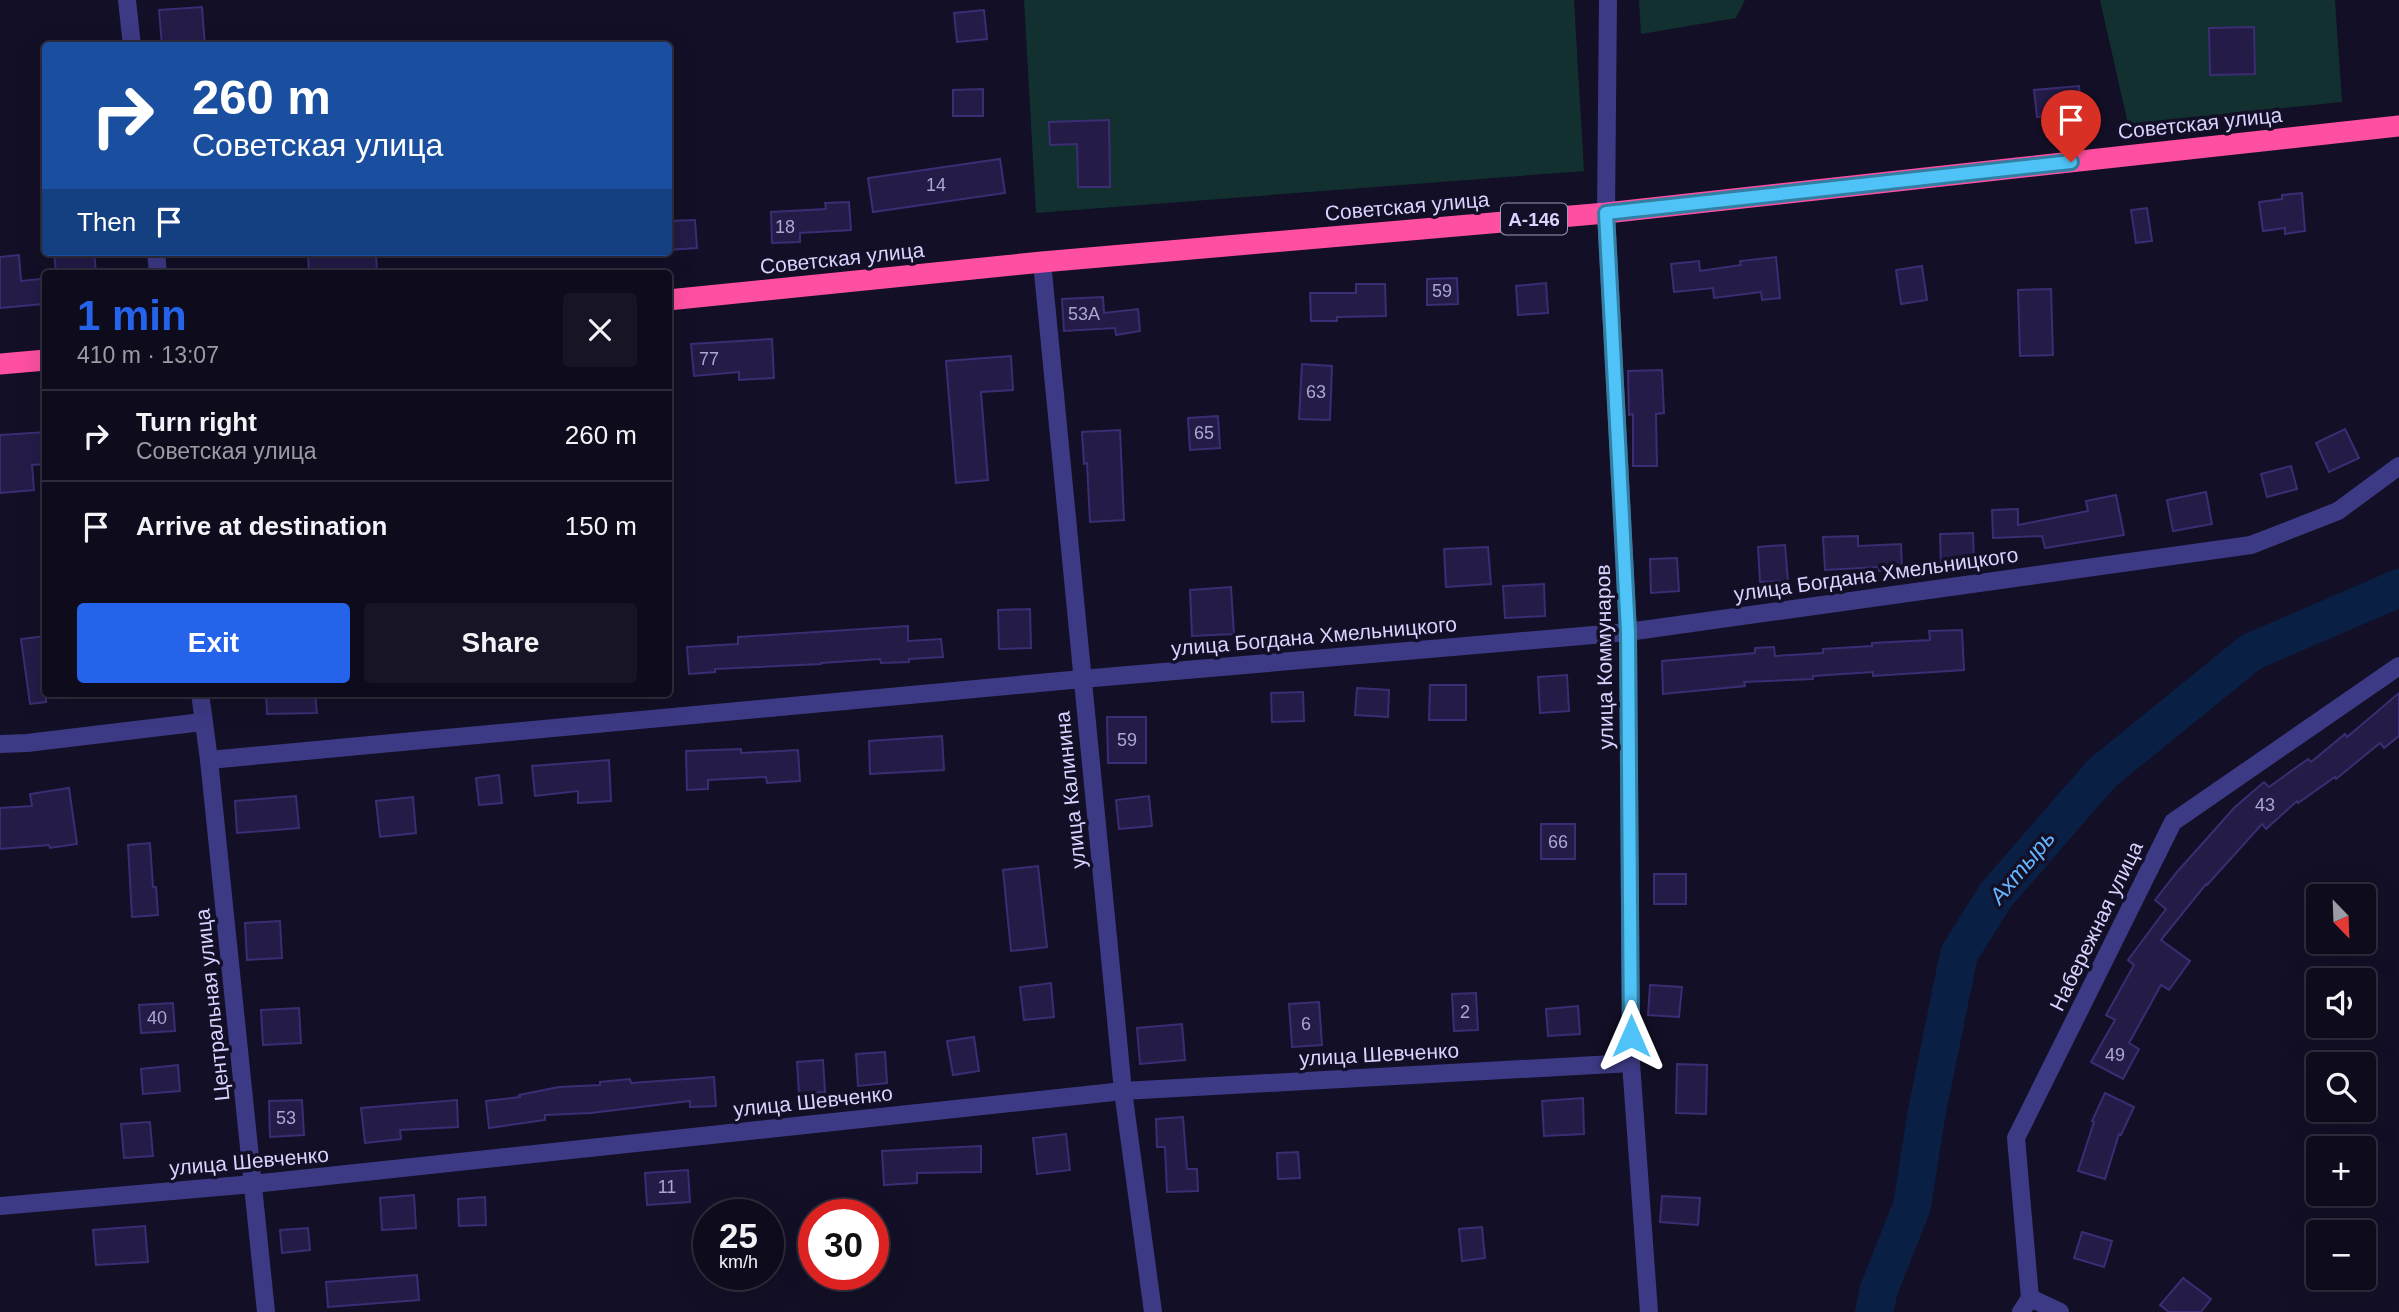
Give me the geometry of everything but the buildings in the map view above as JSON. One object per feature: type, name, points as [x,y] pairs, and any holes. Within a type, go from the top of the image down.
[{"type":"highway","name":"Советская улица","points":[[672,300],[1042,262],[1606,213],[2399,126]]},
{"type":"highway","points":[[0,363],[42,360]]},
{"type":"street","points":[[127,0],[132,42]]},
{"type":"street","name":"улица Коммунаров","points":[[1608,0],[1606,213],[1628,632],[1632,1063],[1650,1312]]},
{"type":"street","name":"улица Калинина","points":[[1042,262],[1123,1091],[1153,1312]]},
{"type":"street","name":"улица Богдана Хмельницкого","points":[[209,760],[1082,678],[1628,632],[2251,545],[2337,511],[2399,466]]},
{"type":"street","name":"Набережная улица","points":[[2026,1305],[2016,1138],[2173,822],[2399,666]]},
{"type":"street","name":"Центральная улица","points":[[200,697],[267,1312]]},
{"type":"street","points":[[0,744],[202,722]]},
{"type":"street","name":"улица Шевченко","points":[[0,1206],[253,1184],[1123,1091],[1632,1063]]},
{"type":"street","points":[[2026,1305],[2060,1312]]},
{"type":"green space","points":[[1024,0],[1574,0],[1584,171],[1036,213]]},
{"type":"green space","points":[[1639,0],[1745,0],[1736,18],[1641,34]]},
{"type":"green space","points":[[2100,0],[2335,0],[2342,102],[2128,124]]},
{"type":"waterway","name":"Ахтырь","points":[[1874,1312],[1879,1289],[1912,1206],[1927,1111],[1959,954],[1996,895],[2102,773],[2251,652],[2399,588]]},
{"type":"route","points":[[1631,1036],[1628,632],[1606,213],[2071,162]]}]
